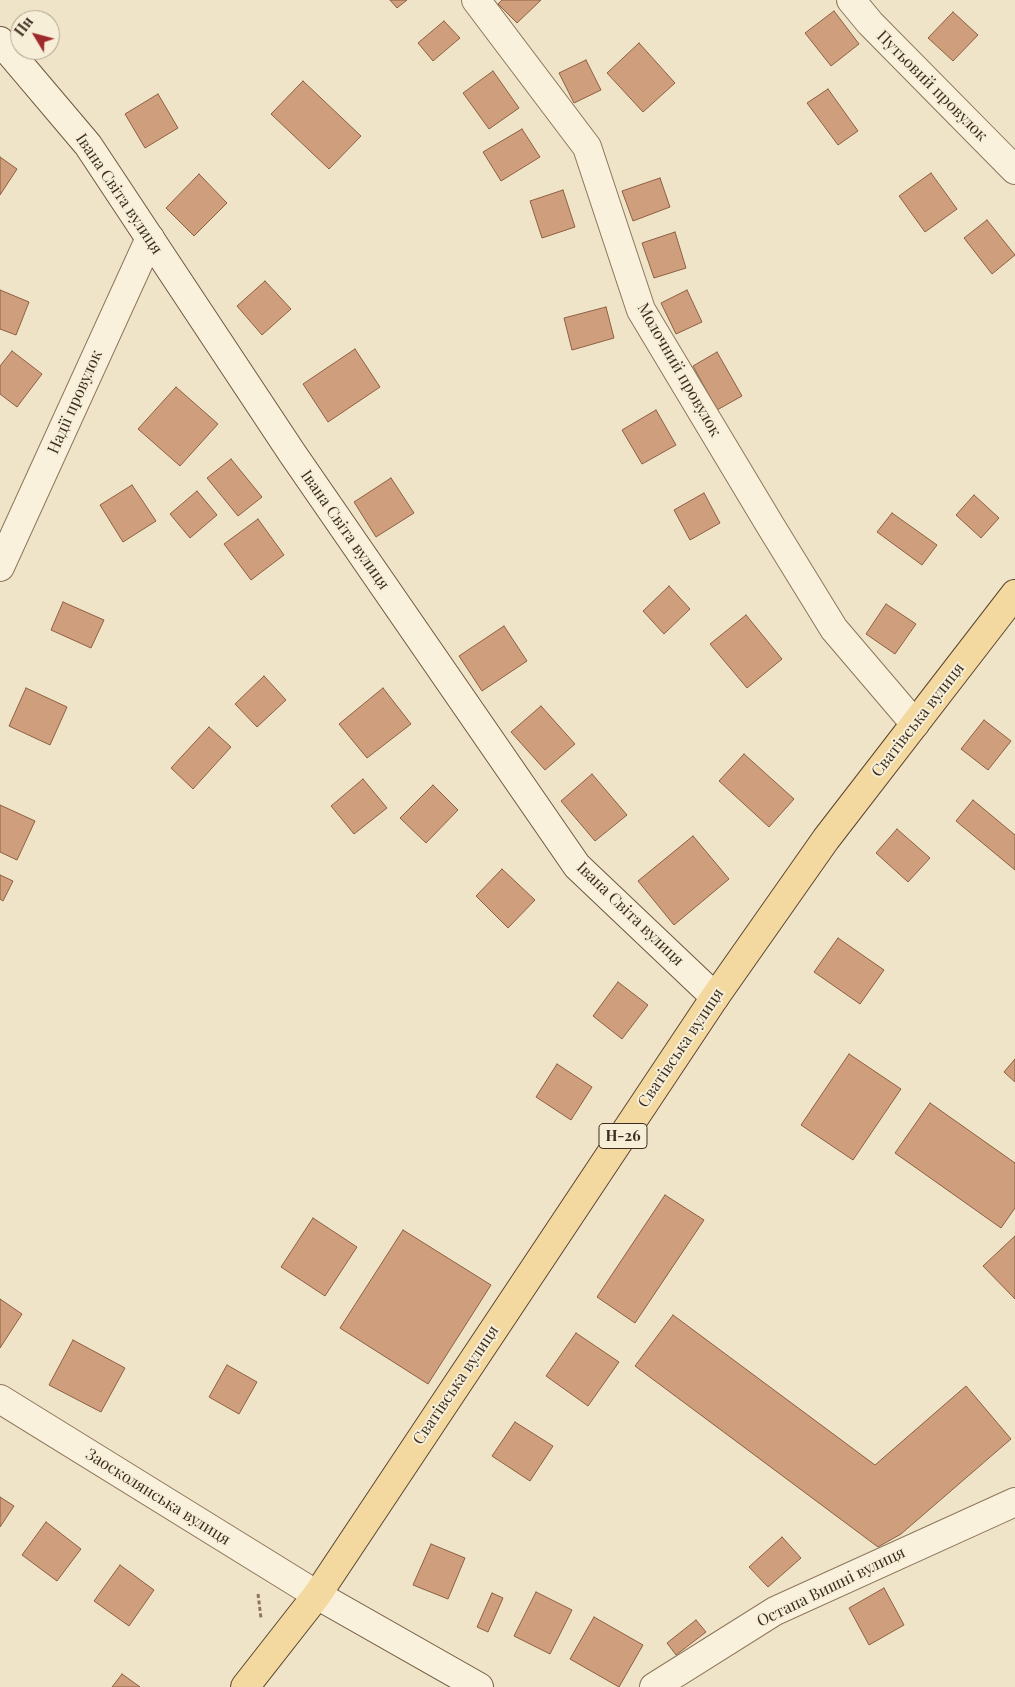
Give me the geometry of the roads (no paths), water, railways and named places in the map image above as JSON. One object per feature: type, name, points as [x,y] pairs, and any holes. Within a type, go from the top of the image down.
[{"type":"main road","name":"Сватівська вулиця","points":[[244,1687],[317,1595],[715,997],[826,839],[1015,594]]},
{"type":"street","name":"Молочний провулок","points":[[476,0],[587,147],[641,310],[770,525],[834,629],[916,724]]},
{"type":"street","name":"Путьовий провулок","points":[[851,0],[870,23],[1015,170]]},
{"type":"street","name":"Івана Світа вулиця","points":[[0,41],[88,144],[292,453],[577,866],[715,997]]},
{"type":"street","name":"Надії провулок","points":[[0,567],[150,238]]},
{"type":"street","name":"Заосколянська вулиця","points":[[0,1399],[317,1595],[479,1687]]},
{"type":"street","name":"Остапа Вишні вулиця","points":[[654,1687],[774,1611],[1015,1502]]}]
